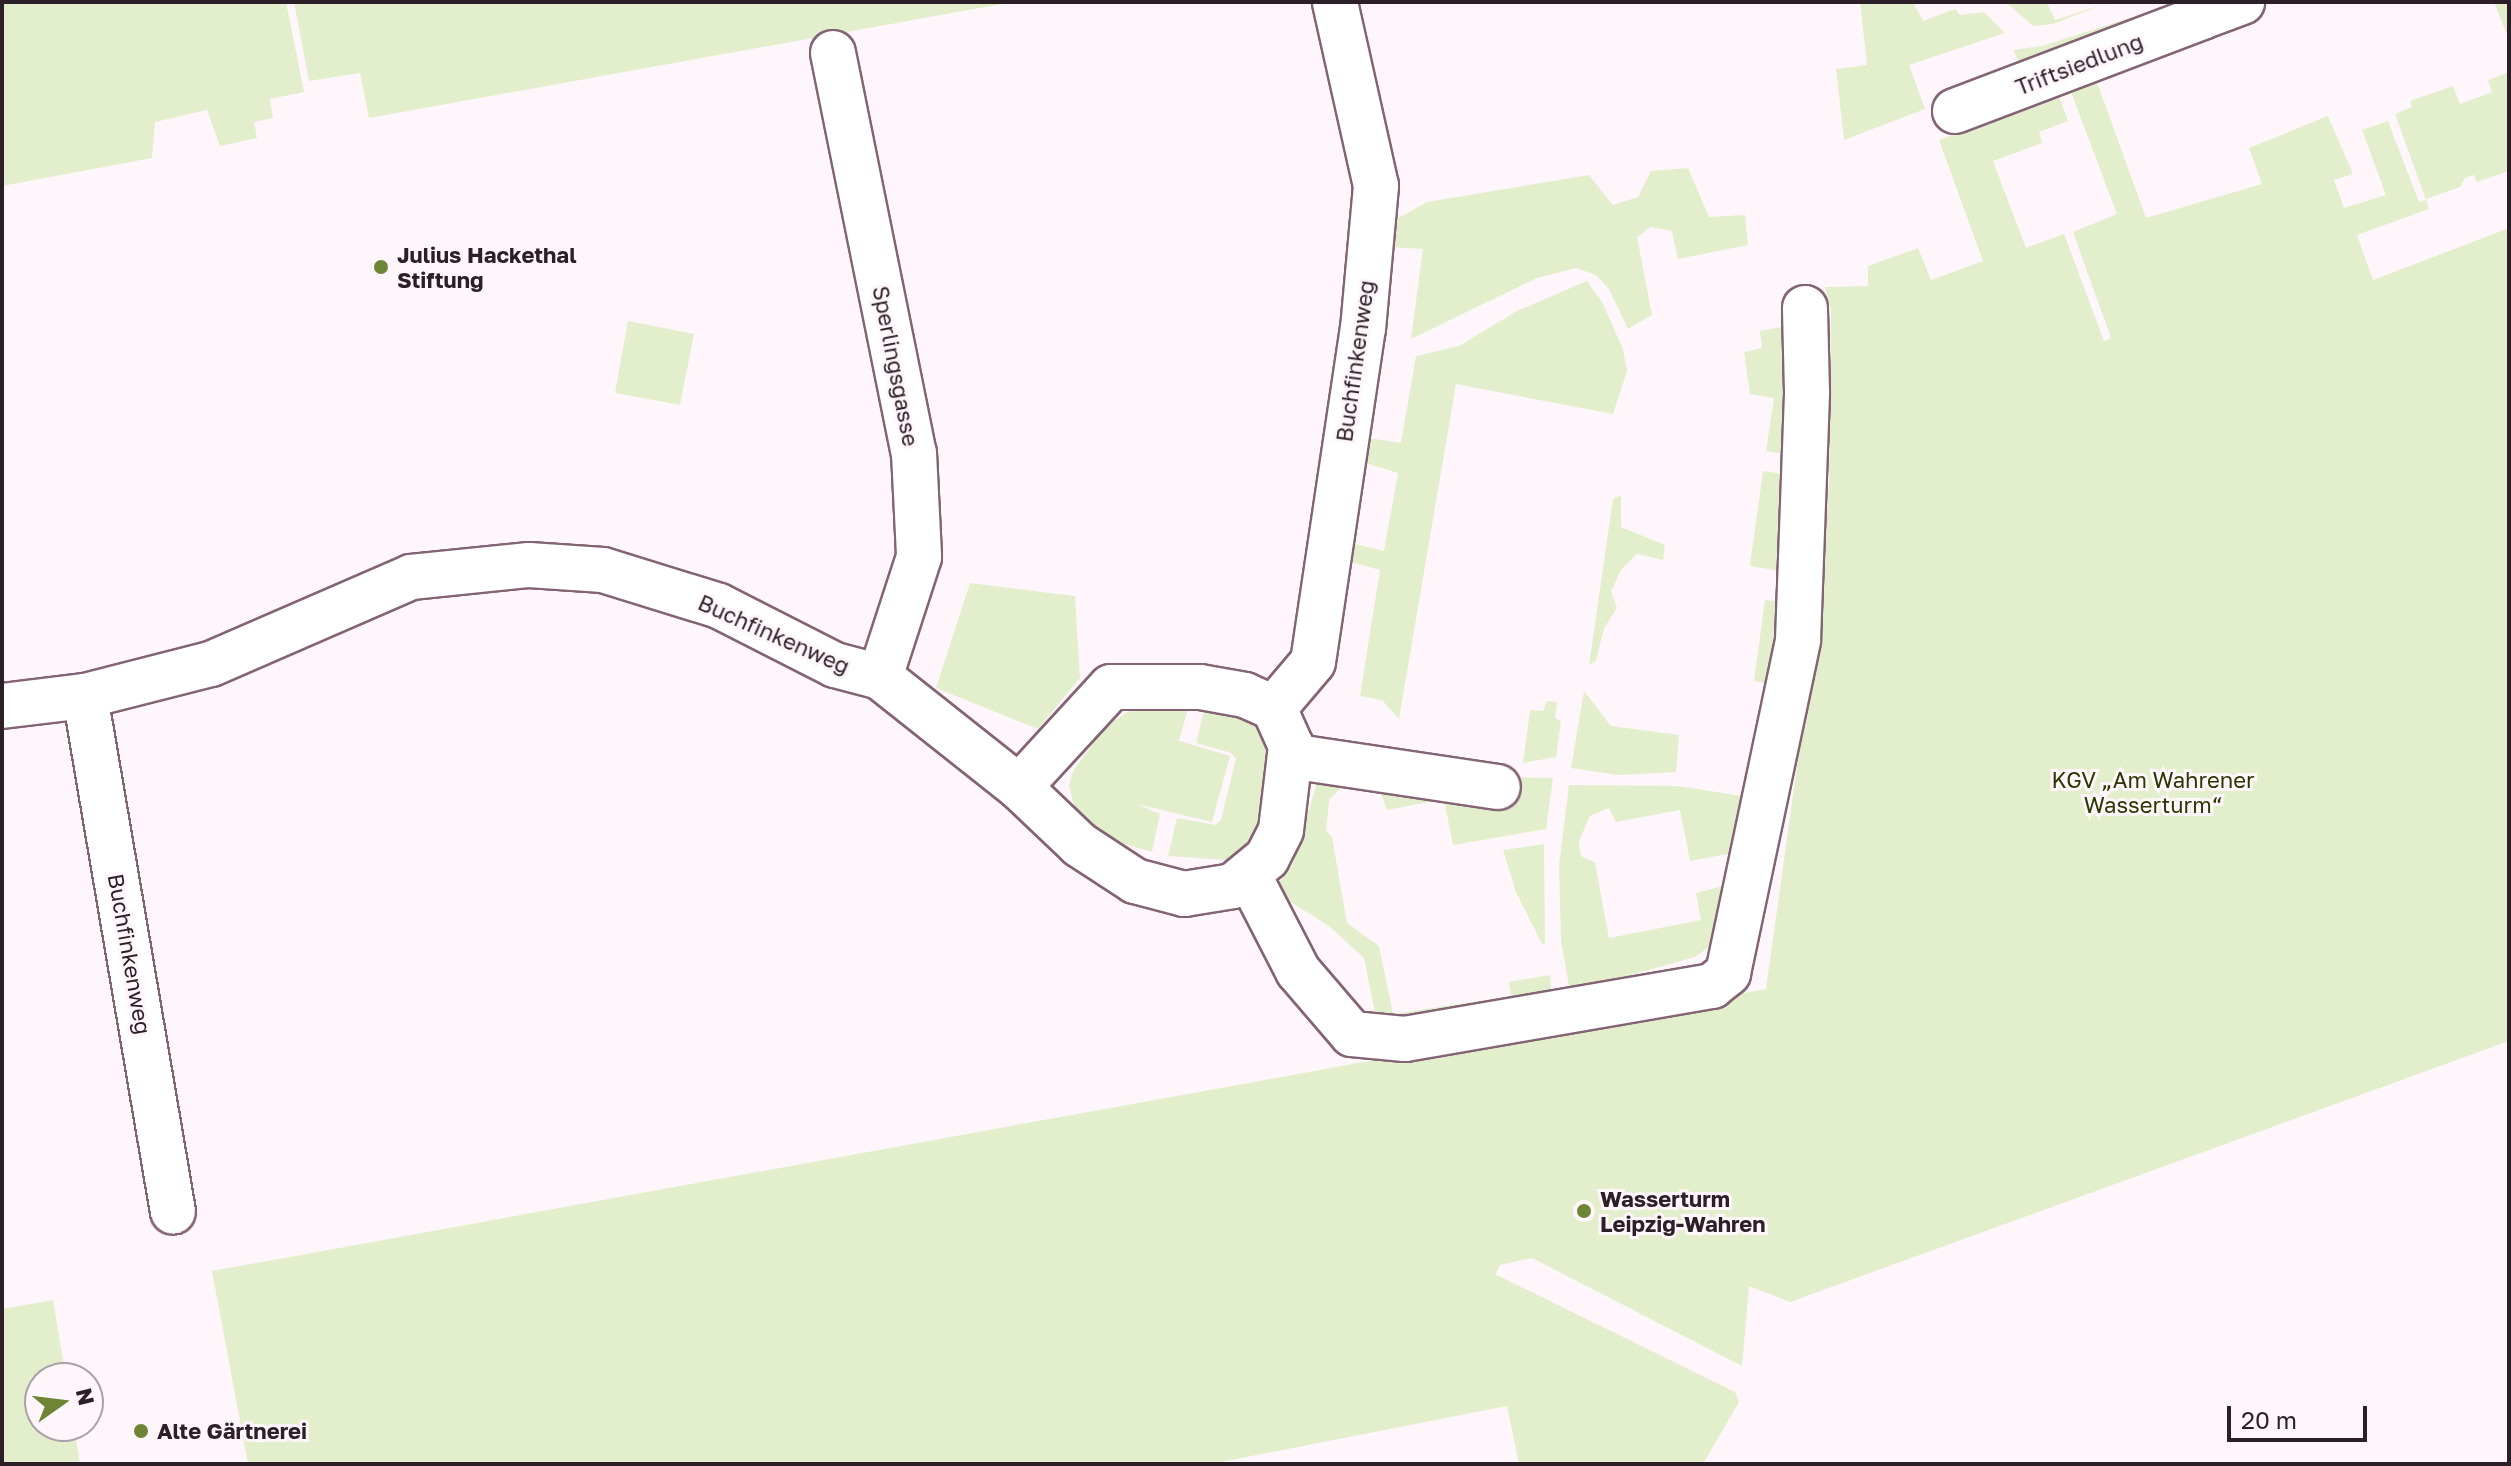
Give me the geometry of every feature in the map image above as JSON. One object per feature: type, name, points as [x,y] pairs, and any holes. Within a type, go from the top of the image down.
[{"type":"street","name":"Buchfinkenweg","points":[[2,706],[85,696],[211,664],[411,577],[529,565],[603,570],[719,606],[835,665],[880,677],[1019,787],[1080,845],[1135,881],[1184,894],[1233,886],[1267,858],[1281,830],[1290,756],[1285,727],[1274,708],[1313,662],[1363,329],[1376,186],[1335,2]]},
{"type":"street","name":"Triftsiedlung","points":[[1955,111],[2199,9],[2242,2]]},
{"type":"street","name":"Sperlingsgasse","points":[[833,53],[914,453],[919,557],[880,677]]},
{"type":"street","points":[[1248,874],[1298,971],[1352,1034],[1405,1039],[1712,986],[1728,973],[1798,640],[1807,392],[1805,308]]},
{"type":"street","points":[[1019,787],[1111,687],[1200,687],[1245,695],[1274,708]]},
{"type":"street","name":"Buchfinkenweg","points":[[85,696],[173,1212]]},
{"type":"street","points":[[1290,756],[1498,787]]},
{"type":"green space","points":[[2,2],[286,2],[304,92],[270,99],[273,118],[254,122],[257,138],[220,146],[207,110],[155,122],[152,158],[2,186]]},
{"type":"green space","points":[[294,2],[1013,2],[369,118],[360,73],[309,81]]},
{"type":"green space","points":[[1860,2],[1913,2],[1923,21],[1955,9],[1960,15],[1984,12],[2005,33],[1909,65],[1925,109],[1844,140],[1836,69],[1867,65]]},
{"type":"green space","points":[[2047,2],[2055,20],[2105,4],[2053,24],[2033,26],[2008,4]]},
{"type":"green space","points":[[2494,2],[2509,2],[2509,40]]},
{"type":"green space","points":[[2151,11],[2150,17],[2021,66],[2013,50],[2042,46]]},
{"type":"green space","name":"KGV „Am Wahrener Wasserturm“","points":[[2507,73],[2509,171],[2477,182],[2474,175],[2465,178],[2460,187],[2426,199],[2429,209],[2357,235],[2373,280],[2509,228],[2509,1041],[1790,1302],[1749,1286],[1742,1366],[1532,1258],[1500,1265],[1495,1274],[1735,1392],[1739,1402],[1703,1464],[1519,1464],[1507,1406],[1211,1464],[248,1464],[212,1271],[1766,989],[1813,652],[1829,485],[1831,311],[1825,287],[1868,286],[1868,266],[1918,248],[1931,280],[1983,261],[1939,140],[2059,96],[2068,121],[2039,132],[2042,143],[1993,161],[2026,248],[2064,234],[2104,341],[2111,338],[2073,232],[2117,214],[2071,92],[2097,82],[2146,218],[2262,184],[2249,148],[2328,116],[2353,174],[2334,180],[2344,208],[2386,195],[2362,130],[2388,121],[2419,202],[2426,200],[2395,114],[2412,107],[2410,101],[2453,86],[2460,104],[2492,92],[2488,80]]},
{"type":"green space","points":[[1688,168],[1709,217],[1745,215],[1748,245],[1678,259],[1672,231],[1651,227],[1637,237],[1652,315],[1628,329],[1609,289],[1596,275],[1576,268],[1537,278],[1411,339],[1423,249],[1388,247],[1391,222],[1427,202],[1589,175],[1613,205],[1638,197],[1651,171]]},
{"type":"green space","points":[[1587,281],[1602,302],[1623,349],[1627,371],[1613,414],[1456,384],[1399,719],[1382,700],[1360,696],[1380,570],[1344,560],[1347,542],[1384,551],[1398,473],[1359,461],[1362,437],[1401,443],[1416,356],[1459,346],[1517,311]]},
{"type":"green space","points":[[628,321],[694,334],[680,405],[615,393]]},
{"type":"green space","points":[[1792,325],[1792,455],[1766,451],[1774,398],[1750,394],[1744,352],[1762,348],[1760,331]]},
{"type":"green space","points":[[1763,471],[1792,475],[1791,573],[1750,566]]},
{"type":"green space","points":[[1621,495],[1621,527],[1665,545],[1663,560],[1637,554],[1621,570],[1611,591],[1617,608],[1604,628],[1596,661],[1589,665],[1613,499]]},
{"type":"green space","points":[[970,583],[1075,596],[1080,678],[1038,729],[936,688]]},
{"type":"green space","points":[[1765,600],[1780,602],[1779,686],[1754,681]]},
{"type":"green space","points":[[1584,691],[1611,726],[1679,735],[1676,772],[1618,775],[1571,768]]},
{"type":"green space","points":[[1547,701],[1557,702],[1555,718],[1561,721],[1556,757],[1523,763],[1530,710],[1543,711]]},
{"type":"green space","points":[[1134,708],[1188,709],[1179,740],[1173,739],[1230,756],[1212,822],[1137,804],[1160,814],[1152,852],[1107,839],[1077,817],[1069,786],[1073,771],[1106,726]]},
{"type":"green space","points":[[1204,711],[1243,715],[1266,736],[1271,751],[1261,836],[1242,856],[1226,860],[1168,856],[1177,818],[1216,825],[1221,820],[1236,759],[1231,753],[1196,743]]},
{"type":"green space","points":[[1353,776],[1329,800],[1326,831],[1332,837],[1347,923],[1379,946],[1393,1014],[1511,996],[1509,982],[1550,975],[1552,995],[1377,1023],[1364,958],[1329,926],[1273,891],[1293,864],[1318,779]]},
{"type":"green space","points":[[1499,777],[1553,778],[1546,829],[1453,845],[1444,799],[1387,810],[1379,788]]},
{"type":"green space","points":[[1569,785],[1678,786],[1742,796],[1734,833],[1748,836],[1744,851],[1690,861],[1680,810],[1616,822],[1609,808],[1590,816],[1579,841],[1581,856],[1595,863],[1609,938],[1701,920],[1696,893],[1731,884],[1716,942],[1695,957],[1570,992],[1561,941],[1559,865]]},
{"type":"green space","points":[[1544,844],[1545,943],[1542,944],[1516,892],[1503,850]]},
{"type":"green space","points":[[53,1300],[63,1362],[24,1362],[24,1442],[77,1442],[80,1464],[2,1464],[2,1309]]},
{"type":"place","name":"Julius Hackethal Stiftung","points":[[381,267]]},
{"type":"place","name":"Wasserturm Leipzig-Wahren","points":[[1584,1211]]},
{"type":"place","name":"Alte Gärtnerei","points":[[141,1431]]}]
